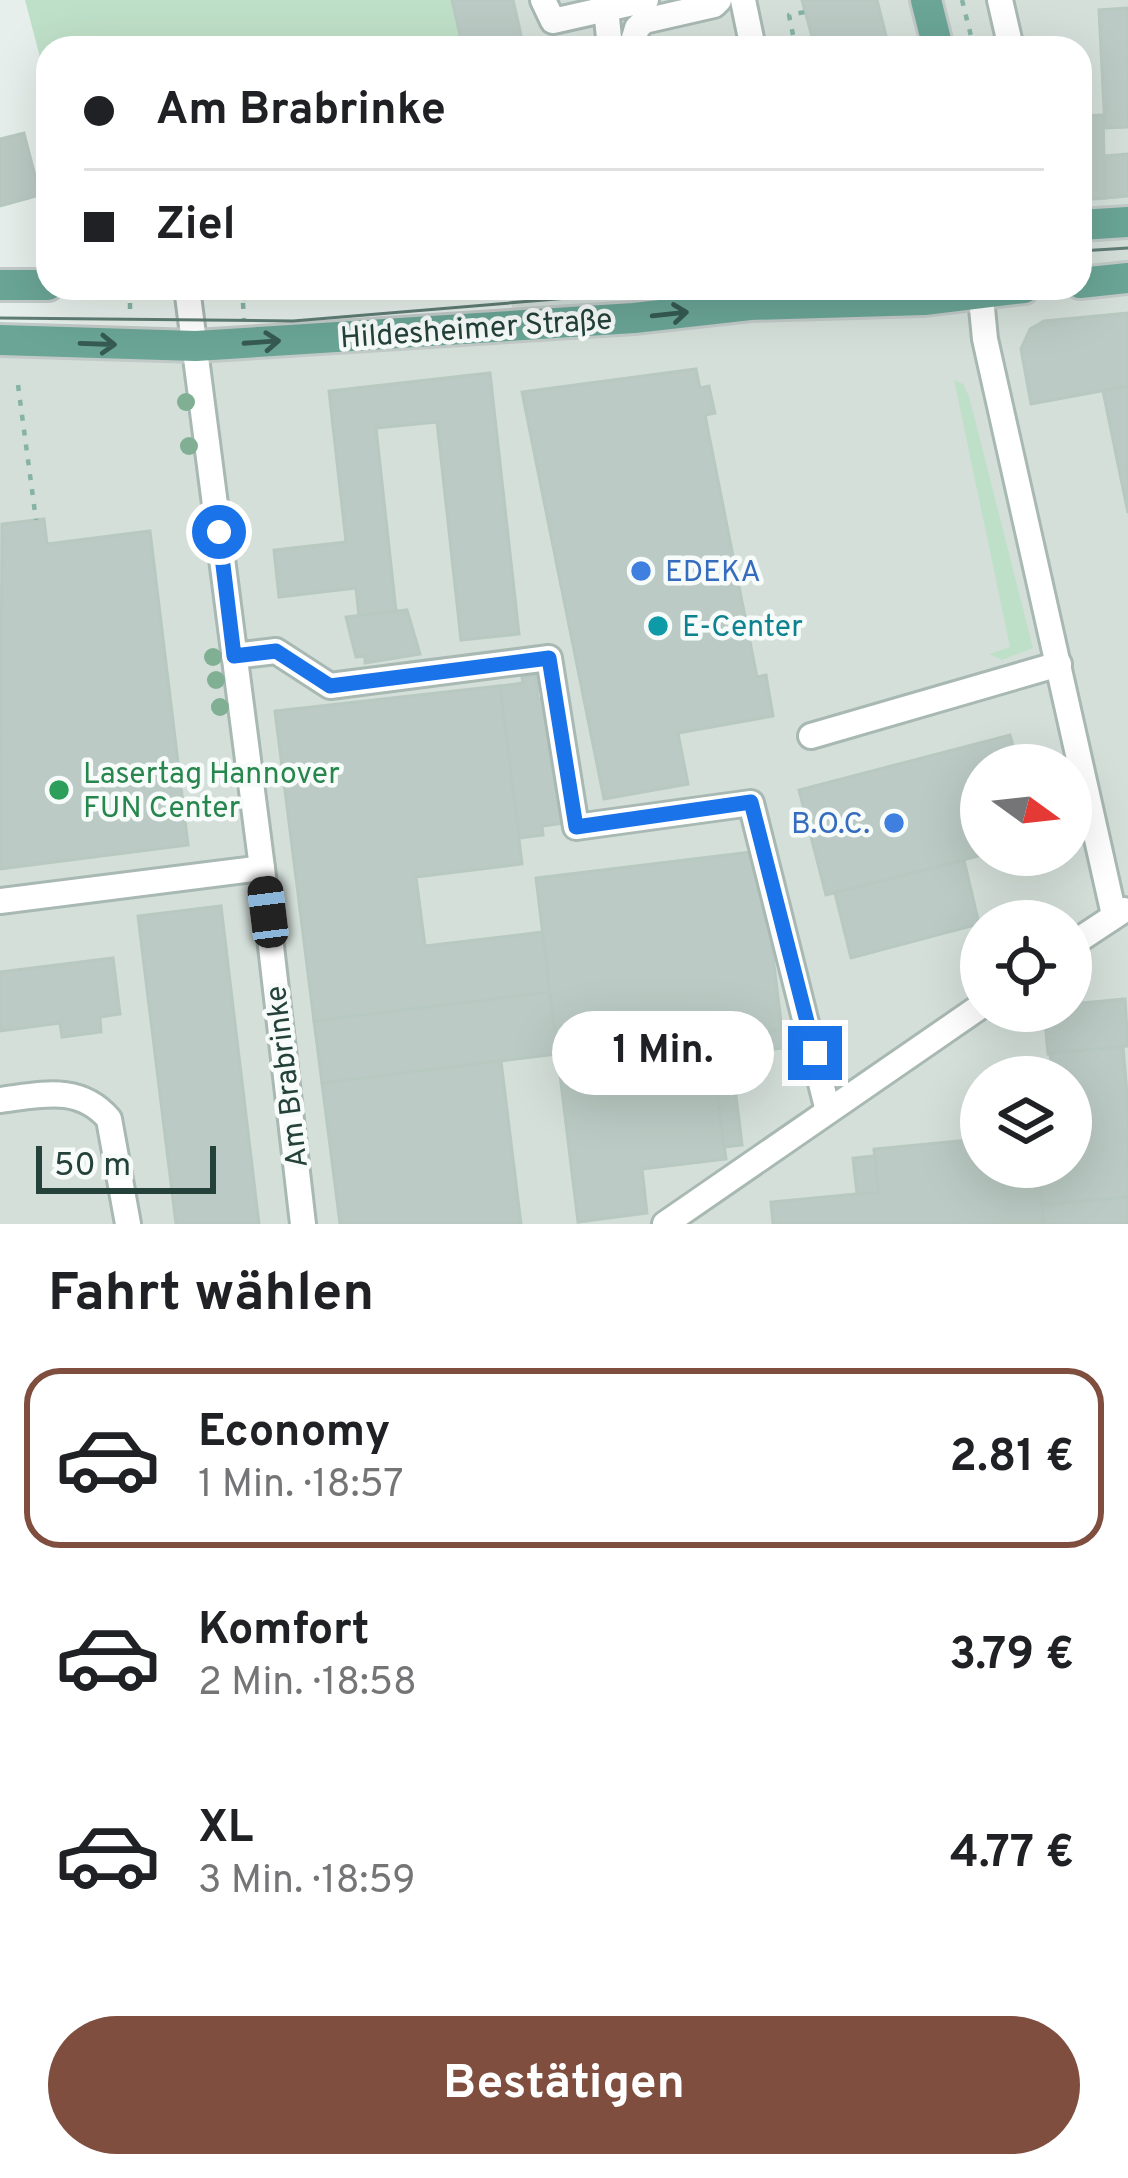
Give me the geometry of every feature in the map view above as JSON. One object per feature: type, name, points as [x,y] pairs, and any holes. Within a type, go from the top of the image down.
[{"type":"main road","points":[[926,0],[935,36]]},
{"type":"main road","points":[[1092,224],[1128,222]]},
{"type":"main road","points":[[1092,282],[1128,278]]},
{"type":"main road","points":[[0,285],[36,285]]},
{"type":"main road","name":"Hildesheimer Straße","points":[[0,340],[196,346],[634,318],[750,305],[924,300]]},
{"type":"street","points":[[543,0],[553,21],[646,0]]},
{"type":"street","points":[[635,36],[644,22],[719,0]]},
{"type":"street","points":[[743,0],[751,36]]},
{"type":"street","points":[[1000,0],[1008,36]]},
{"type":"street","points":[[606,8],[609,36]]},
{"type":"street","name":"Am Brabrinke","points":[[188,300],[303,1224]]},
{"type":"street","points":[[981,300],[985,339],[1059,664],[1121,912],[1092,931]]},
{"type":"street","points":[[234,656],[276,651],[330,686],[549,658],[576,827],[751,802],[828,1111]]},
{"type":"street","points":[[811,736],[1059,664]]},
{"type":"street","points":[[0,902],[262,868]]},
{"type":"street","points":[[665,1224],[960,1020]]},
{"type":"street","points":[[0,1100],[73,1095],[103,1112],[109,1119],[128,1224]]},
{"type":"path","points":[[962,0],[971,36]]},
{"type":"path","points":[[793,35],[788,15],[805,12]]},
{"type":"path","points":[[18,385],[36,520]]},
{"type":"shaded area","points":[[452,0],[1128,0],[1128,1224],[0,1224],[0,340],[513,331],[512,300],[1092,300],[1092,36],[460,36]]},
{"type":"green space","points":[[25,0],[452,0],[460,36],[36,36],[36,42]]},
{"type":"green space","points":[[954,380],[963,384],[969,396],[1033,648],[1002,660],[989,654],[1010,647]]},
{"type":"building","points":[[452,0],[513,0],[521,36],[460,36]]},
{"type":"building","points":[[802,0],[877,0],[886,36],[812,36]]},
{"type":"building","points":[[1128,8],[1128,127],[1105,128],[1099,10]]},
{"type":"building","points":[[1092,115],[1103,115],[1105,198],[1092,199]]},
{"type":"building","points":[[24,133],[36,196],[0,206],[0,139]]},
{"type":"building","points":[[1128,154],[1128,196],[1105,198],[1105,156]]},
{"type":"building","points":[[1128,313],[1128,386],[1031,404],[1021,349],[1030,329],[1044,321]]},
{"type":"building","name":"E-Center","points":[[696,369],[700,388],[709,386],[715,413],[705,415],[757,677],[766,675],[773,716],[678,733],[688,784],[604,799],[522,392]]},
{"type":"building","points":[[490,373],[519,634],[461,640],[437,422],[376,428],[396,611],[359,616],[356,588],[279,597],[274,550],[346,542],[329,391]]},
{"type":"building","points":[[1128,386],[1128,513],[1103,391]]},
{"type":"building","points":[[44,519],[47,544],[150,531],[188,845],[0,869],[2,524]]},
{"type":"building","points":[[407,610],[420,654],[365,663],[365,656],[356,657],[346,617]]},
{"type":"building","points":[[536,675],[538,699],[550,698],[565,823],[542,826],[543,835],[519,838],[500,686],[523,683],[522,677]]},
{"type":"building","points":[[500,686],[522,864],[416,877],[425,946],[543,932],[550,992],[314,1021],[275,711]]},
{"type":"building","name":"B.O.C.","points":[[1010,735],[1012,744],[975,744]]},
{"type":"building","name":"B.O.C.","points":[[960,748],[960,861],[826,895],[799,790]]},
{"type":"building","points":[[760,851],[782,1030],[710,1038],[726,1159],[642,1169],[647,1213],[578,1222],[536,878]]},
{"type":"building","points":[[960,861],[960,876],[968,876],[973,900],[960,900],[960,929],[851,958],[835,893]]},
{"type":"building","points":[[221,906],[259,1224],[176,1224],[138,916]]},
{"type":"building","points":[[113,958],[120,1014],[100,1017],[101,1032],[62,1037],[60,1023],[0,1031],[0,972]]},
{"type":"building","points":[[550,992],[557,1054],[322,1083],[314,1021]]},
{"type":"building","points":[[1125,999],[1128,1046],[1048,1054],[1046,1032],[1092,1032],[1092,1002]]},
{"type":"building","points":[[782,1030],[784,1048],[731,1054],[742,1145],[724,1147],[710,1038]]},
{"type":"building","points":[[1123,1047],[1128,1197],[1042,1205],[1041,1188],[1092,1188],[1092,1056],[1050,1053]]},
{"type":"building","points":[[501,1061],[521,1224],[340,1224],[322,1083]]},
{"type":"building","points":[[960,1141],[960,1188],[1041,1188],[1044,1224],[773,1224],[771,1202],[878,1192],[874,1149]]},
{"type":"building","points":[[875,1156],[878,1192],[857,1194],[853,1158]]},
{"type":"building","points":[[1128,1197],[1128,1224],[1044,1224],[1042,1205]]},
{"type":"tram line","points":[[1092,250],[1128,248]]},
{"type":"tram line","points":[[0,318],[293,321],[545,300]]},
{"type":"place","name":"EDEKA","points":[[641,571]]},
{"type":"place","name":"E-Center","points":[[658,626]]},
{"type":"place","name":"Lasertag Hannover FUN Center","points":[[59,790]]},
{"type":"place","name":"B.O.C.","points":[[894,823]]},
{"type":"route","points":[[219,532],[234,656],[276,651],[330,686],[549,658],[576,827],[751,802],[815,1053]]}]
